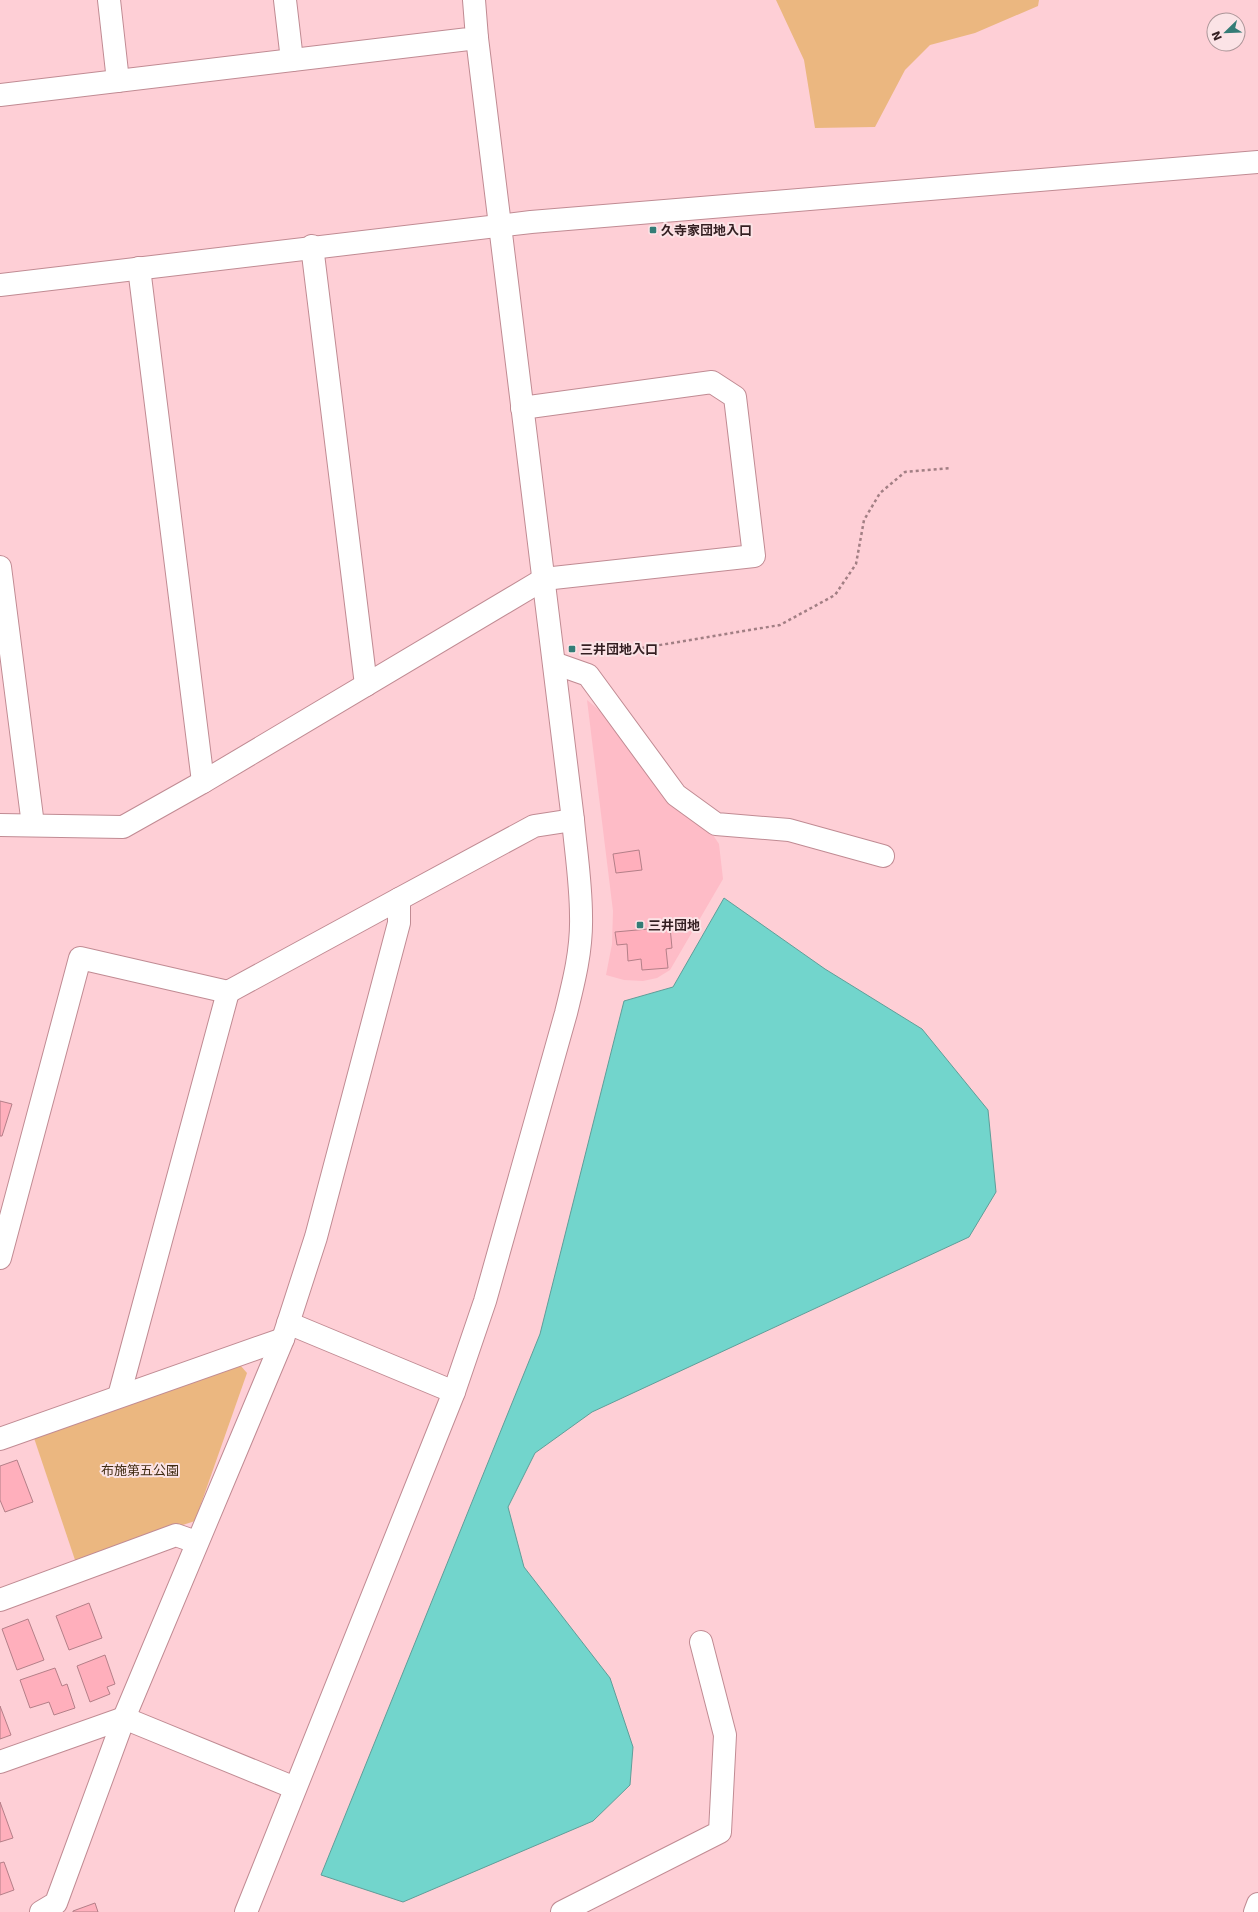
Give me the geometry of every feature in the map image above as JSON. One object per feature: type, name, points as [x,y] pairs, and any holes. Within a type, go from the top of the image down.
[{"type":"street","points":[[109,0],[118,81]]},
{"type":"street","points":[[285,0],[292,60]]},
{"type":"street","points":[[246,1912],[454,1392],[485,1301],[576,974],[580,946],[582,916],[573,820],[499,225],[477,38],[474,0]]},
{"type":"street","points":[[0,96],[477,38]]},
{"type":"street","points":[[0,285],[312,246],[499,225],[1258,162]]},
{"type":"street","points":[[312,246],[366,685]]},
{"type":"street","points":[[139,268],[203,782]]},
{"type":"street","points":[[0,825],[123,826],[203,782],[544,579],[754,556],[735,397],[712,382],[522,408]]},
{"type":"street","points":[[0,567],[33,825]]},
{"type":"street","points":[[554,663],[588,675],[676,795],[716,824],[789,830],[883,856]]},
{"type":"street","points":[[0,1258],[80,958],[228,992],[534,826],[573,820]]},
{"type":"street","points":[[41,1912],[56,1903],[124,1718],[285,1331],[316,1237],[348,1117],[399,923],[399,899]]},
{"type":"street","points":[[119,1396],[228,992]]},
{"type":"street","points":[[0,1438],[119,1396],[285,1331],[454,1392]]},
{"type":"street","points":[[0,1600],[176,1536],[196,1542]]},
{"type":"street","points":[[562,1912],[720,1832],[725,1735],[701,1642]]},
{"type":"street","points":[[0,1762],[124,1718],[296,1788]]},
{"type":"street","points":[[1255,1912],[1258,1904]]},
{"type":"path","points":[[601,655],[780,625],[835,595],[856,564],[864,520],[880,493],[905,472],[951,468]]},
{"type":"shaded area","points":[[587,700],[610,719],[709,829],[719,844],[723,879],[670,970],[657,978],[643,981],[624,980],[606,975],[612,944],[613,911]]},
{"type":"green space","points":[[776,0],[1039,0],[1038,6],[975,33],[930,45],[905,70],[875,127],[815,128],[804,60]]},
{"type":"green space","name":"布施第五公園","points":[[240,1365],[247,1373],[195,1521],[75,1560],[34,1438]]},
{"type":"water","points":[[724,898],[825,969],[922,1029],[988,1110],[996,1192],[969,1237],[592,1412],[535,1453],[508,1507],[524,1567],[610,1678],[633,1747],[630,1785],[593,1821],[403,1902],[321,1875],[540,1334],[624,1001],[673,987]]},
{"type":"building","points":[[639,850],[642,870],[616,873],[613,854]]},
{"type":"building","points":[[670,927],[672,948],[666,949],[668,968],[642,970],[641,959],[628,961],[627,944],[617,945],[615,932]]},
{"type":"building","points":[[0,1101],[12,1104],[2,1136],[0,1136]]},
{"type":"building","points":[[17,1460],[33,1502],[5,1512],[0,1500],[0,1466]]},
{"type":"building","points":[[89,1603],[102,1638],[69,1650],[56,1616]]},
{"type":"building","points":[[28,1619],[44,1660],[17,1670],[2,1629]]},
{"type":"building","points":[[105,1655],[115,1684],[107,1687],[110,1694],[90,1702],[77,1666]]},
{"type":"building","points":[[55,1668],[62,1686],[67,1684],[75,1708],[54,1715],[49,1702],[30,1708],[20,1680]]},
{"type":"building","points":[[0,1706],[11,1735],[0,1739]]},
{"type":"building","points":[[0,1802],[13,1838],[0,1842]]},
{"type":"building","points":[[4,1862],[14,1890],[0,1895],[0,1863]]},
{"type":"building","points":[[95,1903],[98,1912],[73,1912],[73,1911]]},
{"type":"place","name":"久寺家団地入口","points":[[653,230]]},
{"type":"place","name":"三井団地入口","points":[[572,649]]},
{"type":"place","name":"三井団地","points":[[640,925]]}]
